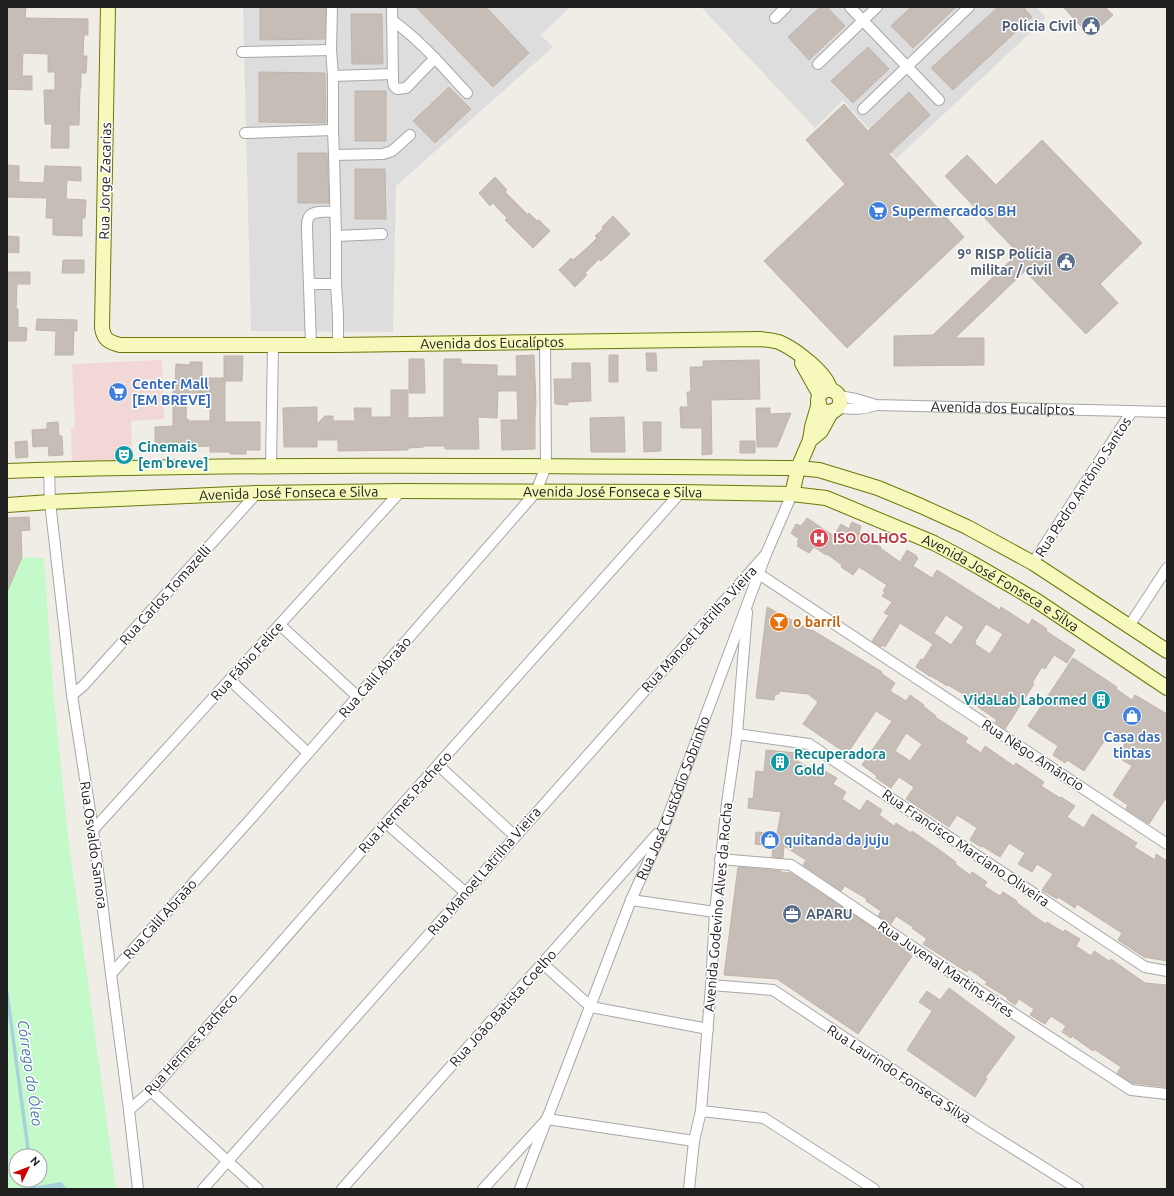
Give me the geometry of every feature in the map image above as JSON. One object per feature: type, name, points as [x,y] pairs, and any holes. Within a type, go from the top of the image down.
[{"type":"main road","name":"Rua Jorge Zacarias","points":[[108,7],[102,328],[104,336],[107,339],[120,345]]},
{"type":"main road","name":"Avenida dos Eucalíptos","points":[[120,345],[338,345],[760,339],[780,342],[795,350],[811,363],[826,380],[829,386],[831,401]]},
{"type":"main road","name":"Rua José Custódio Sobrinho","points":[[792,494],[798,468],[810,440],[821,431],[831,401]]},
{"type":"main road","name":"Avenida José Fonseca e Silva","points":[[7,471],[133,467],[546,466],[798,468],[819,470],[878,488],[967,527],[1033,563],[1167,651]]},
{"type":"main road","name":"Avenida José Fonseca e Silva","points":[[7,505],[257,493],[401,491],[681,492],[792,494],[826,498],[934,543],[1010,585],[1167,688]]},
{"type":"street","points":[[332,7],[332,130],[334,155],[338,345]]},
{"type":"street","points":[[392,7],[394,86],[397,89],[406,88],[435,58]]},
{"type":"street","points":[[775,18],[786,7]]},
{"type":"street","points":[[850,7],[939,100]]},
{"type":"street","points":[[818,64],[877,7]]},
{"type":"street","points":[[863,109],[969,7]]},
{"type":"street","points":[[392,20],[408,32],[435,58],[467,93]]},
{"type":"street","points":[[242,52],[331,50]]},
{"type":"street","points":[[333,76],[393,74]]},
{"type":"street","points":[[245,133],[332,130]]},
{"type":"street","points":[[334,155],[383,154],[392,151],[410,135]]},
{"type":"street","points":[[311,344],[308,284],[308,219],[311,214],[315,212],[335,212]]},
{"type":"street","points":[[336,236],[382,234]]},
{"type":"street","points":[[308,284],[336,284]]},
{"type":"street","name":"Rua Calil Abraão","points":[[111,974],[248,822],[536,492],[546,466],[545,342]]},
{"type":"street","points":[[271,467],[273,345]]},
{"type":"street","name":"Avenida dos Eucalíptos","points":[[831,401],[853,409],[868,408],[876,405],[1167,412]]},
{"type":"street","name":"Rua Pedro Antônio Santos","points":[[1033,563],[1132,411]]},
{"type":"street","name":"Rua Osvaldo Samora","points":[[49,470],[50,502],[72,695],[94,830],[138,1189]]},
{"type":"street","name":"Rua Fábio Felice","points":[[94,830],[401,491]]},
{"type":"street","name":"Rua Hermes Pacheco","points":[[129,1110],[151,1091],[386,823],[681,492]]},
{"type":"street","name":"Rua Carlos Tomazelli","points":[[72,695],[82,686],[257,493]]},
{"type":"street","name":"Rua José Custódio Sobrinho","points":[[520,1189],[631,900],[664,826],[766,554],[792,494]]},
{"type":"street","name":"Rua Manoel Latrilha Vieira","points":[[203,1189],[766,554]]},
{"type":"street","points":[[1129,626],[1167,568]]},
{"type":"street","name":"Rua Nêgo Amâncio","points":[[759,574],[1167,844]]},
{"type":"street","name":"Avenida Godevino Alves da Rocha","points":[[688,1189],[694,1141],[701,1112],[715,912],[720,859],[737,734],[748,600]]},
{"type":"street","points":[[280,625],[357,696]]},
{"type":"street","points":[[230,680],[308,753]]},
{"type":"street","name":"Rua Francisco Marciano Oliveira","points":[[737,734],[809,744],[1145,967],[1167,971]]},
{"type":"street","points":[[438,765],[515,836]]},
{"type":"street","points":[[386,823],[466,893]]},
{"type":"street","name":"Rua João Batista Coelho","points":[[342,1189],[664,826]]},
{"type":"street","name":"Rua Juvenal Martins Pires","points":[[720,859],[791,865],[944,968],[1131,1090],[1167,1094]]},
{"type":"street","points":[[631,900],[715,912]]},
{"type":"street","points":[[542,963],[591,1007],[708,1029]]},
{"type":"street","name":"Rua Laurindo Fonseca Silva","points":[[711,985],[773,990],[979,1127],[1078,1189]]},
{"type":"street","points":[[151,1091],[258,1189]]},
{"type":"street","points":[[701,1112],[764,1118],[874,1189]]},
{"type":"street","points":[[483,1189],[547,1119],[694,1141]]},
{"type":"shaded area","points":[[243,7],[570,7],[541,35],[553,47],[396,186],[393,332],[251,331]]},
{"type":"shaded area","points":[[701,7],[1036,7],[1046,18],[896,159],[843,100],[815,128]]},
{"type":"shaded area","name":"Center Mall [EM BREVE]","points":[[162,360],[164,419],[131,421],[133,467],[72,470],[71,428],[75,427],[72,364]]},
{"type":"green space","points":[[7,557],[44,558],[53,690],[68,836],[116,1189],[7,1189]]},
{"type":"water","points":[[61,1182],[67,1189],[22,1189],[48,1188],[48,1184]]},
{"type":"building","points":[[7,7],[26,7],[25,18],[88,19],[88,35],[84,35],[83,56],[87,56],[86,73],[81,73],[79,125],[69,125],[69,148],[51,148],[52,124],[45,124],[44,90],[55,90],[55,72],[48,72],[48,54],[23,53],[22,76],[32,76],[32,90],[7,89]]},
{"type":"building","points":[[260,7],[326,7],[325,39],[260,40]]},
{"type":"building","points":[[416,7],[486,7],[529,53],[493,87]]},
{"type":"building","points":[[820,7],[827,7],[845,26],[809,60],[788,37]]},
{"type":"building","points":[[911,7],[956,7],[913,48],[891,26]]},
{"type":"building","points":[[998,7],[1023,7],[1032,17],[953,90],[931,68]]},
{"type":"building","name":"Polícia Civil","points":[[1063,7],[1105,7],[1113,15],[1090,36]]},
{"type":"building","points":[[351,14],[382,14],[383,64],[352,64]]},
{"type":"building","points":[[868,47],[889,69],[853,103],[831,81]]},
{"type":"building","points":[[259,72],[325,73],[326,123],[259,122]]},
{"type":"building","points":[[449,87],[471,109],[435,143],[413,121]]},
{"type":"building","points":[[355,91],[386,91],[386,141],[355,141]]},
{"type":"building","name":"Supermercados BH","points":[[909,92],[930,115],[889,154],[964,237],[847,348],[764,261],[845,184],[806,140],[844,104],[868,131]]},
{"type":"building","name":"9º RISP Polícia militar / civil","points":[[1042,140],[1142,243],[1100,284],[1118,303],[1086,334],[1025,271],[955,338],[984,338],[984,365],[894,366],[894,336],[933,335],[1018,253],[945,176],[967,155],[996,185]]},
{"type":"building","points":[[298,153],[327,153],[329,203],[298,203]]},
{"type":"building","points":[[7,165],[19,166],[19,182],[44,183],[45,166],[81,167],[81,181],[67,180],[66,199],[86,200],[85,218],[82,218],[82,236],[53,235],[53,218],[46,218],[47,198],[7,197]]},
{"type":"building","points":[[355,169],[385,169],[386,219],[355,219]]},
{"type":"building","points":[[495,177],[507,190],[505,192],[528,215],[529,213],[537,221],[539,220],[550,231],[533,248],[505,220],[507,218],[493,203],[490,206],[479,193]]},
{"type":"building","points":[[613,216],[630,234],[601,261],[599,259],[585,273],[587,275],[575,287],[559,270],[571,258],[573,260],[597,238],[595,236],[603,229],[602,227]]},
{"type":"building","points":[[7,236],[19,237],[19,253],[7,252]]},
{"type":"building","points":[[63,260],[84,260],[84,273],[62,273]]},
{"type":"building","points":[[7,272],[30,272],[30,284],[17,284],[16,309],[18,309],[18,327],[27,328],[26,341],[7,341]]},
{"type":"building","points":[[37,319],[77,320],[77,331],[74,331],[73,355],[55,355],[56,331],[36,330]]},
{"type":"building","points":[[646,353],[656,353],[657,371],[647,371]]},
{"type":"building","points":[[534,355],[536,403],[535,449],[502,450],[501,420],[518,420],[517,391],[498,391],[497,418],[478,417],[479,449],[445,449],[445,446],[424,446],[408,448],[408,450],[338,451],[338,440],[317,440],[317,447],[284,447],[283,408],[317,407],[317,424],[325,416],[333,416],[333,421],[355,421],[354,408],[371,408],[371,417],[391,417],[391,390],[408,390],[408,418],[444,417],[444,359],[461,359],[461,364],[497,365],[497,376],[517,376],[516,356]]},
{"type":"building","points":[[609,355],[618,355],[618,382],[609,382]]},
{"type":"building","points":[[224,356],[243,356],[242,381],[225,381],[225,422],[260,422],[260,450],[246,450],[246,454],[210,452],[210,446],[191,447],[191,443],[168,443],[168,446],[155,447],[155,427],[173,426],[173,384],[175,384],[176,364],[190,365],[190,362],[202,362],[202,378],[224,378]],"holes":[[[187,393],[210,393],[210,421],[188,421],[188,419],[186,419]]]},
{"type":"building","points":[[409,359],[424,359],[425,393],[409,393]]},
{"type":"building","points":[[759,360],[760,399],[711,400],[712,454],[702,455],[702,428],[681,428],[680,407],[688,407],[687,392],[691,392],[690,367],[703,367],[703,361]]},
{"type":"building","points":[[572,363],[590,363],[591,401],[568,402],[568,405],[555,404],[554,379],[572,379]]},
{"type":"building","points":[[756,408],[770,408],[770,414],[791,413],[777,447],[757,447]]},
{"type":"building","points":[[624,417],[625,452],[591,452],[590,418]]},
{"type":"building","points":[[58,422],[59,436],[62,436],[63,455],[49,456],[48,446],[33,447],[32,430],[47,429],[47,423]]},
{"type":"building","points":[[643,422],[661,422],[661,451],[644,452]]},
{"type":"building","points":[[27,441],[28,457],[16,458],[15,442]]},
{"type":"building","points":[[740,441],[755,441],[755,453],[740,453]]},
{"type":"building","points":[[29,517],[30,530],[21,531],[22,557],[7,592],[7,518]]},
{"type":"building","points":[[807,518],[834,536],[841,524],[849,529],[852,522],[861,526],[859,533],[881,547],[880,548],[900,562],[907,550],[918,558],[913,566],[932,578],[937,570],[1000,610],[1001,607],[1029,625],[1032,619],[1047,629],[1046,631],[1075,650],[1067,663],[1054,655],[1045,669],[1042,667],[1032,683],[1034,684],[1005,729],[995,722],[997,720],[962,696],[963,694],[916,667],[921,659],[923,660],[933,644],[900,623],[885,647],[882,645],[881,647],[872,641],[889,615],[884,613],[892,602],[882,596],[887,585],[859,567],[853,575],[841,567],[842,565],[827,554],[826,555],[814,547],[809,553],[797,546],[799,539],[791,533],[796,524],[801,526]],"holes":[[[946,615],[964,627],[951,645],[934,633]],[[986,624],[1003,634],[990,654],[975,644],[975,641]]]},
{"type":"building","points":[[767,607],[812,630],[882,672],[881,673],[895,683],[890,691],[906,701],[910,695],[924,705],[923,706],[936,716],[935,717],[968,738],[965,742],[981,753],[985,746],[1014,766],[1016,763],[1044,782],[1041,786],[1075,806],[1067,817],[1084,828],[1092,814],[1137,843],[1134,847],[1155,860],[1156,854],[1167,861],[1167,961],[1144,957],[1118,940],[1122,933],[1077,904],[1075,908],[1058,897],[1057,899],[1042,890],[1053,874],[1037,864],[1032,872],[1018,864],[1025,853],[1009,843],[1000,857],[970,840],[977,828],[957,815],[949,827],[906,799],[914,787],[899,777],[891,788],[876,778],[877,776],[862,765],[892,721],[876,711],[847,754],[803,724],[818,702],[808,694],[779,691],[779,694],[775,694],[774,700],[756,698]],"holes":[[[906,733],[922,744],[910,761],[895,751]]]},
{"type":"building","points":[[1073,658],[1117,687],[1116,689],[1132,700],[1135,695],[1167,714],[1167,796],[1149,824],[1126,809],[1128,805],[1113,795],[1132,766],[1116,756],[1125,744],[1109,734],[1084,771],[1067,760],[1065,763],[1053,755],[1058,746],[1028,726]]},
{"type":"building","points":[[766,750],[796,753],[795,759],[818,774],[821,769],[837,778],[833,784],[846,792],[842,799],[860,811],[867,800],[882,810],[879,815],[894,826],[896,823],[911,833],[912,831],[956,862],[955,864],[970,875],[972,872],[987,882],[984,886],[1000,896],[1003,892],[1046,924],[1047,922],[1063,932],[1065,930],[1080,939],[1076,946],[1091,956],[1094,951],[1109,961],[1111,959],[1145,983],[1167,985],[1167,1087],[1132,1083],[1117,1073],[1121,1067],[1094,1049],[1093,1051],[1072,1036],[1071,1038],[1062,1032],[1066,1026],[1051,1016],[1045,1024],[1030,1015],[1034,1009],[1019,999],[1015,1005],[1007,999],[1008,998],[985,984],[987,982],[969,969],[967,972],[923,944],[927,939],[912,928],[913,927],[896,916],[891,924],[878,916],[881,911],[866,901],[867,899],[845,886],[841,891],[803,865],[806,860],[784,846],[783,858],[772,857],[773,846],[755,844],[756,832],[777,834],[781,812],[748,808],[749,798],[753,799],[756,771],[764,772]]},
{"type":"building","name":"APARU","points":[[738,867],[791,873],[884,935],[912,956],[858,1034],[777,979],[724,975]]},
{"type":"building","points":[[949,988],[1015,1037],[985,1078],[987,1079],[975,1097],[907,1050],[932,1011],[919,1002],[927,991],[940,1000]]},
{"type":"waterway","name":"Córrego do Óleo","points":[[7,993],[28,1148]]},
{"type":"place","name":"Polícia Civil","points":[[1091,26]]},
{"type":"place","name":"Supermercados BH","points":[[878,211]]},
{"type":"place","name":"9º RISP Polícia militar / civil","points":[[1066,262]]},
{"type":"place","name":"Center Mall [EM BREVE]","points":[[118,392]]},
{"type":"place","name":"Cinemais [em breve]","points":[[124,455]]},
{"type":"place","name":"ISO OLHOS","points":[[819,538]]},
{"type":"place","name":"o barril","points":[[779,622]]},
{"type":"place","name":"VidaLab Labormed","points":[[1101,700]]},
{"type":"place","name":"Casa das tintas","points":[[1132,716]]},
{"type":"place","name":"Recuperadora Gold","points":[[780,762]]},
{"type":"place","name":"quitanda da juju","points":[[770,840]]},
{"type":"place","name":"APARU","points":[[792,914]]}]
